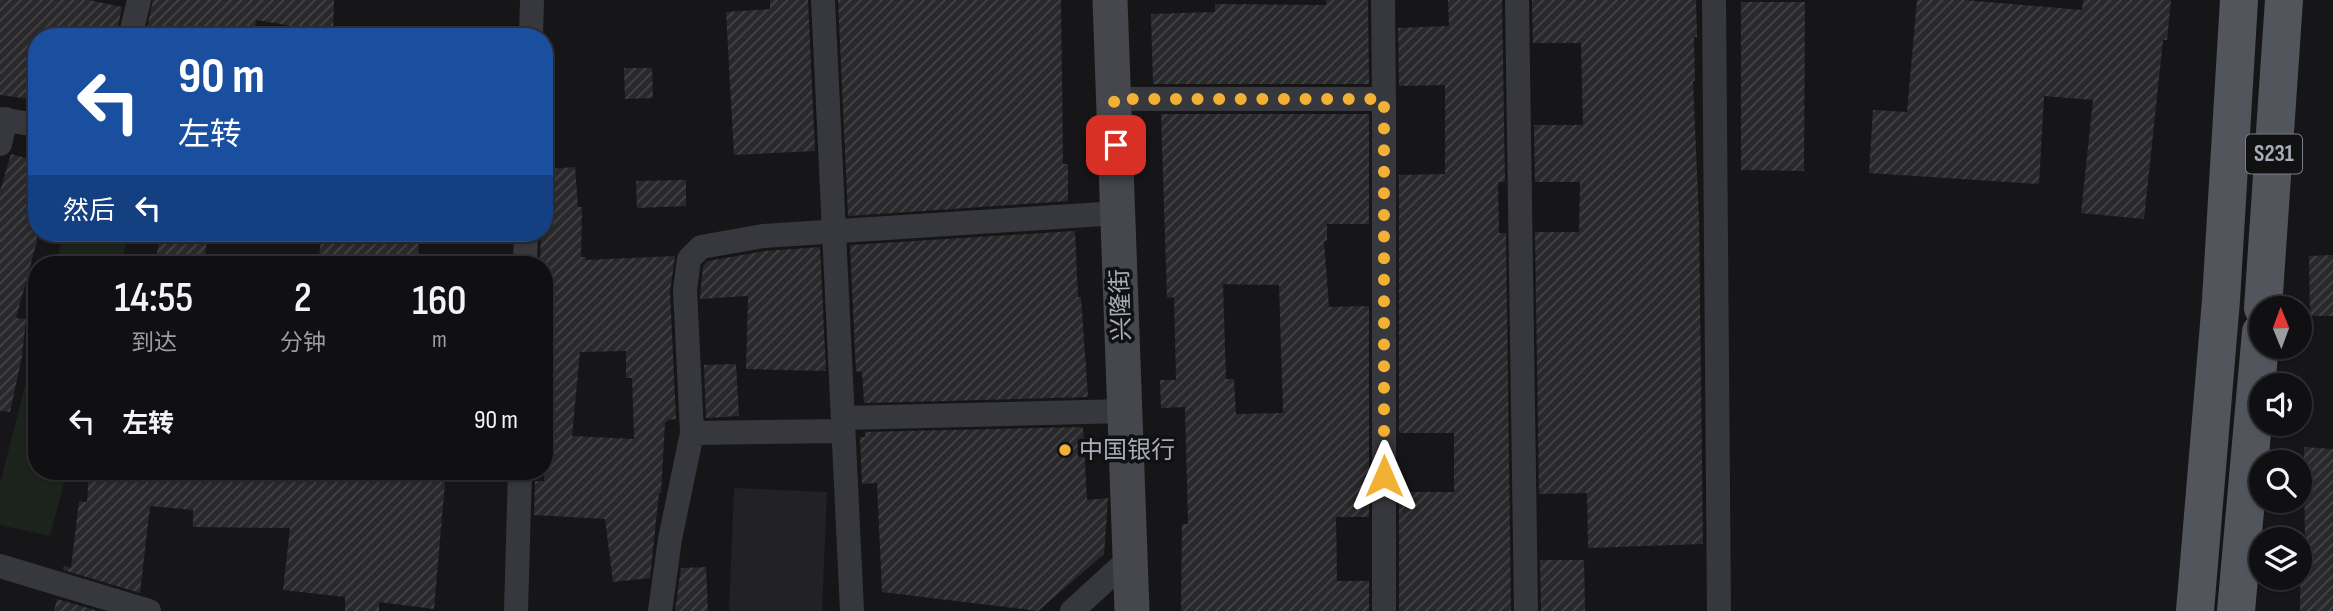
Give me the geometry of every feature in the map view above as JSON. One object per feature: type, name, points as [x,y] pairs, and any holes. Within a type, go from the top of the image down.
[{"type":"main road","name":"S231","points":[[2195,611],[2221,300],[2239,0]]},
{"type":"main road","name":"S231","points":[[2264,296],[2284,0]]},
{"type":"main road","points":[[2236,611],[2259,359]]},
{"type":"street","points":[[132,28],[139,0]]},
{"type":"street","points":[[531,28],[532,0]]},
{"type":"street","points":[[823,0],[852,611]]},
{"type":"street","name":"兴隆街","points":[[1110,0],[1132,611]]},
{"type":"street","points":[[1383,0],[1384,611]]},
{"type":"street","points":[[1517,0],[1526,611]]},
{"type":"street","points":[[1714,0],[1718,611]]},
{"type":"street","points":[[1114,99],[1384,99]]},
{"type":"street","points":[[0,144],[3,119],[28,123]]},
{"type":"street","points":[[660,611],[670,539],[692,433],[685,290],[689,259],[701,247],[763,236],[1118,213]]},
{"type":"street","points":[[692,433],[1125,411]]},
{"type":"street","points":[[516,611],[520,480]]},
{"type":"street","points":[[1072,611],[1130,558]]},
{"type":"street","points":[[0,566],[149,611]]},
{"type":"shaded area","points":[[62,242],[127,242],[123,256],[58,256]]},
{"type":"shaded area","points":[[28,374],[28,480],[65,480],[50,536],[0,525],[0,484]]},
{"type":"shaded area","points":[[734,488],[827,492],[822,611],[729,611]]},
{"type":"building","points":[[0,0],[89,0],[122,7],[118,28],[28,28],[28,99],[0,95]]},
{"type":"building","points":[[153,0],[334,0],[333,28],[298,28],[256,20],[255,28],[147,28]]},
{"type":"building","points":[[770,0],[808,0],[815,151],[734,155],[726,12],[770,9]]},
{"type":"building","points":[[838,0],[1061,0],[1063,164],[1068,164],[1068,201],[848,216]]},
{"type":"building","points":[[1326,0],[1368,0],[1369,84],[1153,84],[1151,14],[1215,12],[1215,4],[1326,5]]},
{"type":"building","points":[[1448,0],[1502,0],[1505,182],[1498,182],[1499,233],[1506,233],[1511,611],[1399,611],[1399,492],[1454,492],[1454,433],[1399,433],[1399,175],[1445,174],[1445,85],[1399,86],[1398,28],[1449,26]]},
{"type":"building","points":[[1532,0],[1696,0],[1697,37],[1694,37],[1693,81],[1699,219],[1703,544],[1588,548],[1587,493],[1539,494],[1535,232],[1579,232],[1580,182],[1535,182],[1534,125],[1583,125],[1581,43],[1533,43]]},
{"type":"building","points":[[1917,0],[1964,0],[2082,10],[2083,0],[2171,0],[2167,40],[2163,40],[2144,219],[2081,213],[2093,100],[2044,96],[2039,184],[1869,173],[1873,110],[1907,112]]},
{"type":"building","points":[[1741,2],[1805,2],[1804,171],[1741,170]]},
{"type":"building","points":[[624,68],[652,68],[653,98],[625,99]]},
{"type":"building","points":[[1161,114],[1369,114],[1369,224],[1327,224],[1327,241],[1324,241],[1329,307],[1369,306],[1369,517],[1336,517],[1337,581],[1369,581],[1369,611],[1181,611],[1182,524],[1188,524],[1185,407],[1161,408],[1160,380],[1176,380],[1174,297],[1167,298]],"holes":[[[1223,284],[1279,285],[1283,413],[1236,414],[1234,379],[1226,379]]]},
{"type":"building","points":[[11,154],[28,159],[28,242],[37,242],[33,256],[28,256],[28,274],[16,318],[26,319],[22,356],[10,412],[0,411],[0,191]]},
{"type":"building","points":[[575,167],[578,207],[582,207],[581,257],[586,257],[586,260],[675,256],[670,291],[676,419],[665,422],[661,493],[650,578],[613,582],[605,519],[534,515],[535,481],[553,480],[553,256],[540,256],[541,242],[553,242],[553,169]],"holes":[[[626,351],[626,378],[632,378],[634,439],[572,436],[580,352]]]},
{"type":"building","points":[[686,180],[686,206],[637,208],[636,181]]},
{"type":"building","points":[[1075,231],[1078,297],[1081,297],[1088,397],[864,403],[862,372],[856,371],[850,245]]},
{"type":"building","points":[[159,242],[207,242],[205,256],[157,255]]},
{"type":"building","points":[[321,242],[419,242],[418,256],[319,256]]},
{"type":"building","points":[[820,247],[826,371],[746,369],[748,296],[700,299],[703,266],[708,261],[765,251]]},
{"type":"building","points":[[2333,255],[2333,316],[2312,316],[2309,256]]},
{"type":"building","points":[[736,364],[739,416],[706,418],[704,365]]},
{"type":"building","points":[[1083,427],[1087,500],[1108,498],[1104,554],[1038,611],[882,592],[877,483],[862,484],[860,437],[865,437],[865,432]]},
{"type":"building","points":[[2304,447],[2333,449],[2333,611],[2300,611],[2300,590],[2312,590],[2312,527],[2305,527],[2305,513],[2312,513],[2312,450],[2304,450]]},
{"type":"building","points":[[88,480],[445,480],[434,609],[379,602],[379,611],[345,611],[345,597],[283,590],[290,528],[193,527],[193,510],[150,506],[140,593],[63,570],[64,566],[71,568],[79,501],[87,502]]},
{"type":"building","points":[[1540,560],[1584,560],[1585,611],[1541,611]]},
{"type":"building","points":[[706,567],[708,611],[675,611],[681,568]]},
{"type":"building","points":[[57,599],[98,611],[54,611]]},
{"type":"place","name":"中国银行","points":[[1065,450]]},
{"type":"route","points":[[1116,145],[1114,99],[1384,99],[1384,476]]}]
